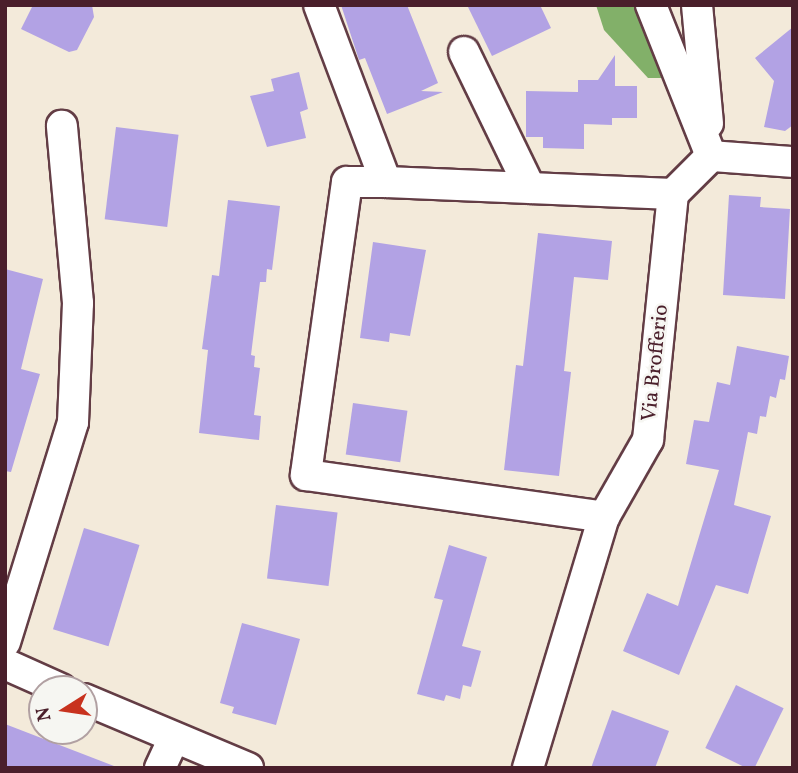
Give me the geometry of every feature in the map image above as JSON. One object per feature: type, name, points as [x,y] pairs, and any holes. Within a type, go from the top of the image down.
[{"type":"street","points":[[319,5],[386,182]]},
{"type":"street","points":[[651,5],[711,156]]},
{"type":"street","points":[[697,5],[711,156]]},
{"type":"street","points":[[464,52],[530,188]]},
{"type":"street","points":[[5,642],[73,422],[78,303],[62,126]]},
{"type":"street","points":[[604,517],[306,475],[347,182],[673,194],[711,156],[793,162]]},
{"type":"street","name":"Via Brofferio","points":[[528,768],[604,517],[648,440],[673,194]]},
{"type":"street","points":[[5,664],[30,675]]},
{"type":"street","points":[[98,705],[173,740],[248,768]]},
{"type":"street","points":[[160,768],[173,740]]},
{"type":"green space","points":[[596,5],[639,5],[668,78],[648,78],[604,30]]},
{"type":"building","points":[[33,5],[92,5],[94,17],[77,50],[69,52],[21,29]]},
{"type":"building","points":[[341,5],[407,5],[438,83],[421,91],[443,92],[387,114],[365,58],[359,60]]},
{"type":"building","points":[[467,5],[540,5],[551,28],[492,56]]},
{"type":"building","points":[[793,27],[793,125],[785,131],[764,127],[774,81],[755,58]]},
{"type":"building","points":[[615,55],[615,86],[637,86],[637,118],[612,118],[612,125],[584,124],[584,149],[543,148],[543,137],[526,137],[526,91],[578,92],[578,80],[598,80]]},
{"type":"building","points":[[299,72],[308,109],[300,112],[306,138],[267,147],[250,96],[274,91],[271,79]]},
{"type":"building","points":[[116,127],[179,135],[167,227],[105,219]]},
{"type":"building","points":[[729,195],[761,197],[760,207],[790,209],[785,299],[723,295]]},
{"type":"building","points":[[228,200],[280,206],[272,270],[267,269],[266,282],[260,282],[251,355],[255,356],[254,367],[260,368],[254,415],[261,416],[259,440],[199,433],[208,350],[202,349],[212,275],[219,276]]},
{"type":"building","points":[[538,233],[612,241],[608,280],[574,277],[564,371],[571,372],[559,476],[504,470],[516,365],[523,366]]},
{"type":"building","points":[[373,242],[426,250],[410,336],[390,333],[389,342],[360,338]]},
{"type":"building","points":[[5,269],[43,279],[21,369],[40,374],[11,472],[5,471]]},
{"type":"building","points":[[737,346],[789,356],[785,380],[780,379],[776,398],[770,396],[766,417],[760,416],[757,434],[748,432],[734,505],[771,516],[748,594],[716,585],[679,675],[623,651],[647,593],[678,606],[719,470],[686,464],[694,420],[709,422],[717,382],[730,385]]},
{"type":"building","points":[[353,403],[407,411],[400,462],[346,454]]},
{"type":"building","points":[[276,505],[338,513],[329,586],[267,578]]},
{"type":"building","points":[[84,528],[139,545],[108,646],[53,629]]},
{"type":"building","points":[[449,545],[487,557],[462,646],[481,651],[471,687],[463,685],[460,699],[446,695],[444,701],[417,694],[443,600],[434,598]]},
{"type":"building","points":[[242,623],[300,639],[276,725],[232,713],[234,707],[220,703]]},
{"type":"building","points":[[736,685],[784,708],[754,768],[746,768],[705,748]]},
{"type":"building","points":[[612,710],[669,731],[655,768],[591,768]]},
{"type":"building","points":[[5,724],[28,733],[28,745],[60,745],[114,766],[114,768],[5,768]]}]
